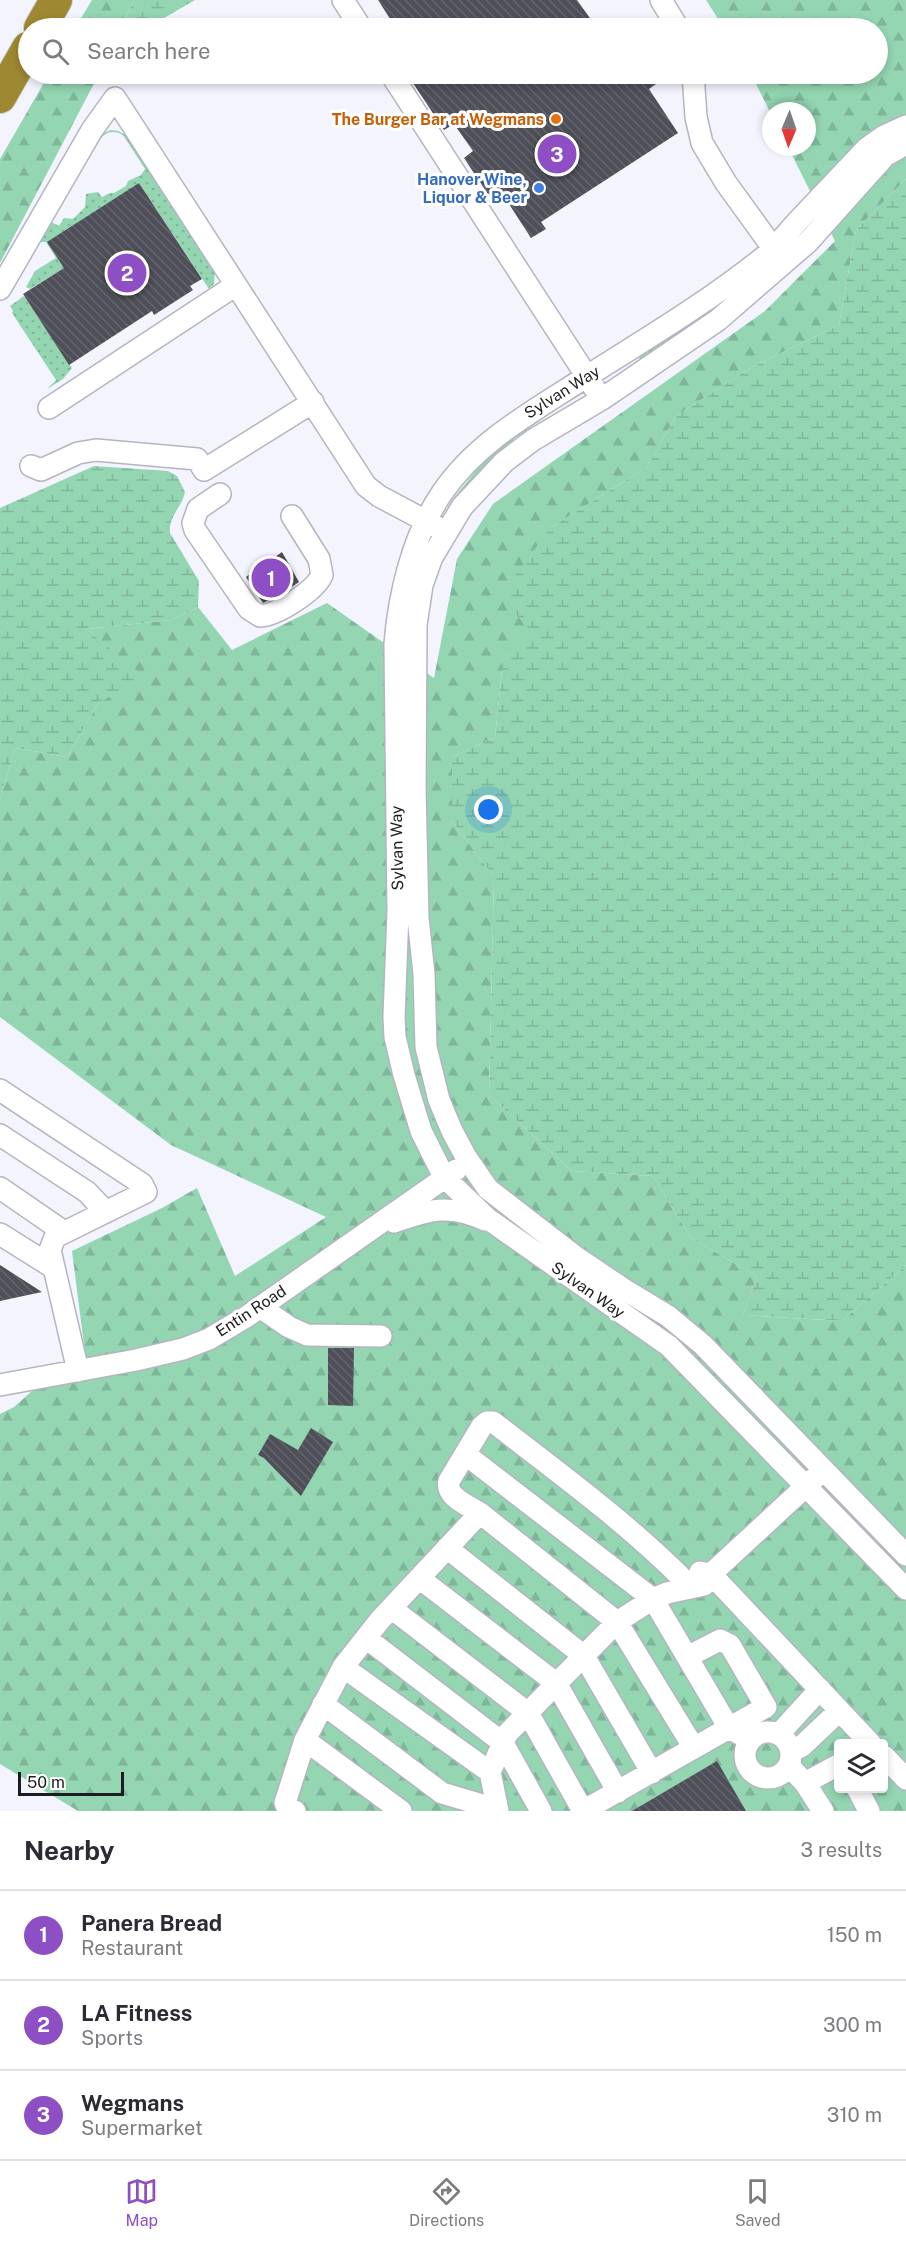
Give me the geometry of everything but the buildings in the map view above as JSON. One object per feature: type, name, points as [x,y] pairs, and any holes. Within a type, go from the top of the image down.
[{"type":"highway","points":[[46,18],[56,0]]},
{"type":"highway","points":[[0,97],[18,66]]},
{"type":"street","points":[[343,0],[355,18]]},
{"type":"street","points":[[661,0],[672,18]]},
{"type":"street","points":[[397,84],[602,399]]},
{"type":"street","points":[[694,84],[696,117],[702,143],[726,183],[779,256]]},
{"type":"street","points":[[0,289],[92,130],[116,98],[366,486],[379,496],[446,531]]},
{"type":"street","name":"Sylvan Way","points":[[906,126],[884,136],[867,148],[779,256],[718,320],[602,399],[533,440],[504,462],[462,507],[446,531],[432,557],[422,585],[416,625],[398,912],[394,1017],[395,1037],[417,1122],[444,1178],[500,1228],[669,1346],[906,1589]]},
{"type":"street","name":"Sylvan Way","points":[[906,144],[896,148],[871,169],[838,210],[779,256],[766,256],[703,301],[522,417],[490,442],[453,478],[426,521],[402,592],[397,625],[406,772],[424,983],[426,1047],[439,1100],[452,1131],[469,1162],[488,1189],[527,1221],[625,1290],[668,1316],[703,1345],[906,1555]]},
{"type":"street","points":[[49,408],[236,285]]},
{"type":"street","points":[[31,466],[41,470],[78,453],[96,450],[197,459],[204,470],[313,402]]},
{"type":"street","points":[[220,494],[198,508],[193,523],[223,561],[249,609],[260,616],[273,614],[305,593],[320,581],[322,575],[321,564],[292,516]]},
{"type":"street","points":[[0,1090],[142,1184],[146,1192],[64,1232],[56,1237],[50,1250],[78,1371]]},
{"type":"street","points":[[0,1135],[87,1192],[106,1212]]},
{"type":"street","name":"Entin Road","points":[[0,1385],[183,1349],[209,1339],[260,1307],[469,1162]]},
{"type":"street","points":[[0,1188],[64,1232]]},
{"type":"street","points":[[370,1230],[428,1210],[460,1211],[500,1228]]},
{"type":"street","points":[[0,1234],[54,1268]]},
{"type":"street","points":[[260,1307],[289,1327],[307,1335],[381,1336]]},
{"type":"street","points":[[684,1580],[656,1552],[601,1506],[493,1422],[482,1425],[449,1481],[450,1493],[480,1513],[617,1622],[694,1748]]},
{"type":"street","points":[[465,1454],[660,1596],[687,1657],[729,1728],[750,1740]]},
{"type":"street","points":[[660,1596],[705,1585],[711,1574],[824,1470]]},
{"type":"street","points":[[295,1811],[288,1809],[285,1803],[306,1740],[344,1667],[391,1608],[480,1513]]},
{"type":"street","points":[[447,1548],[584,1656],[652,1773]]},
{"type":"street","points":[[323,1704],[442,1793],[497,1810],[490,1773],[507,1734],[617,1622],[696,1572],[711,1574],[867,1739]]},
{"type":"street","points":[[419,1578],[556,1683],[618,1792]]},
{"type":"street","points":[[391,1608],[528,1713],[583,1811],[766,1707],[730,1645],[720,1640],[687,1657]]},
{"type":"street","points":[[366,1638],[502,1743],[541,1811]]},
{"type":"street","points":[[344,1667],[490,1773]]},
{"type":"street","points":[[779,1734],[820,1689]]},
{"type":"street","points":[[823,1811],[790,1759],[785,1738],[779,1734],[763,1732],[750,1740],[745,1755],[746,1763],[756,1775],[771,1778],[778,1776],[790,1759],[801,1746],[839,1711]]},
{"type":"street","points":[[306,1740],[401,1811]]},
{"type":"street","points":[[888,1760],[906,1779]]},
{"type":"street","points":[[805,1783],[834,1767]]},
{"type":"street","points":[[859,1793],[869,1811]]},
{"type":"green space","points":[[92,0],[134,0],[126,18],[81,18]]},
{"type":"green space","points":[[134,0],[195,0],[164,18],[126,18]]},
{"type":"green space","points":[[706,0],[906,0],[906,179],[856,230],[839,325],[752,367],[676,416],[647,467],[550,528],[535,634],[503,660],[495,737],[452,757],[452,821],[494,877],[489,1095],[572,1171],[653,1176],[691,1238],[757,1276],[743,1315],[842,1321],[906,1265],[906,1811],[78,1811],[0,1764],[0,1414],[14,1407],[84,1345],[72,1251],[162,1208],[197,1188],[235,1276],[326,1217],[171,1145],[0,1017],[0,800],[15,748],[67,757],[99,702],[144,678],[87,629],[171,620],[198,607],[232,650],[327,603],[434,678],[457,559],[493,504],[765,311],[835,241],[792,156],[816,156],[816,102],[765,102],[756,84],[888,84],[888,18],[718,18]]},
{"type":"green space","points":[[43,84],[94,84],[0,263],[0,159]]},
{"type":"green space","points":[[111,130],[128,136],[215,270],[214,284],[209,289],[139,183],[64,268],[30,289],[26,287],[35,271],[56,258],[46,242],[40,242],[40,235],[49,221],[59,226],[64,218],[73,219],[85,207],[86,194],[98,192],[102,197],[114,193],[126,186],[128,181],[141,175],[145,169],[123,135],[110,132],[99,141],[100,134]]},
{"type":"green space","points":[[906,179],[906,1265],[842,1321],[743,1315],[757,1276],[691,1238],[653,1176],[572,1171],[489,1095],[494,877],[452,821],[452,757],[495,737],[503,660],[534,634],[500,597],[550,528],[647,467],[676,416],[752,367],[839,325],[856,230]]},
{"type":"green space","points":[[749,279],[705,315],[690,332],[640,362],[639,356]]},
{"type":"green space","points":[[24,296],[72,368],[63,379],[47,389],[56,380],[12,313],[10,306]]},
{"type":"green space","points":[[564,404],[514,439],[495,464],[453,502],[478,468],[503,445]]},
{"type":"green space","points":[[94,466],[168,471],[177,476],[185,492],[171,522],[170,533],[199,581],[198,607],[171,620],[87,629],[145,678],[99,702],[67,757],[15,748],[0,800],[0,508]]},
{"type":"place","name":"The Burger Bar at Wegmans","points":[[556,119]]},
{"type":"place","name":"Wegmans","points":[[557,154]]},
{"type":"place","name":"Hanover Wine, Liquor & Beer","points":[[539,188]]},
{"type":"place","name":"LA Fitness","points":[[127,273]]},
{"type":"place","name":"Panera Bread","points":[[271,578]]}]
